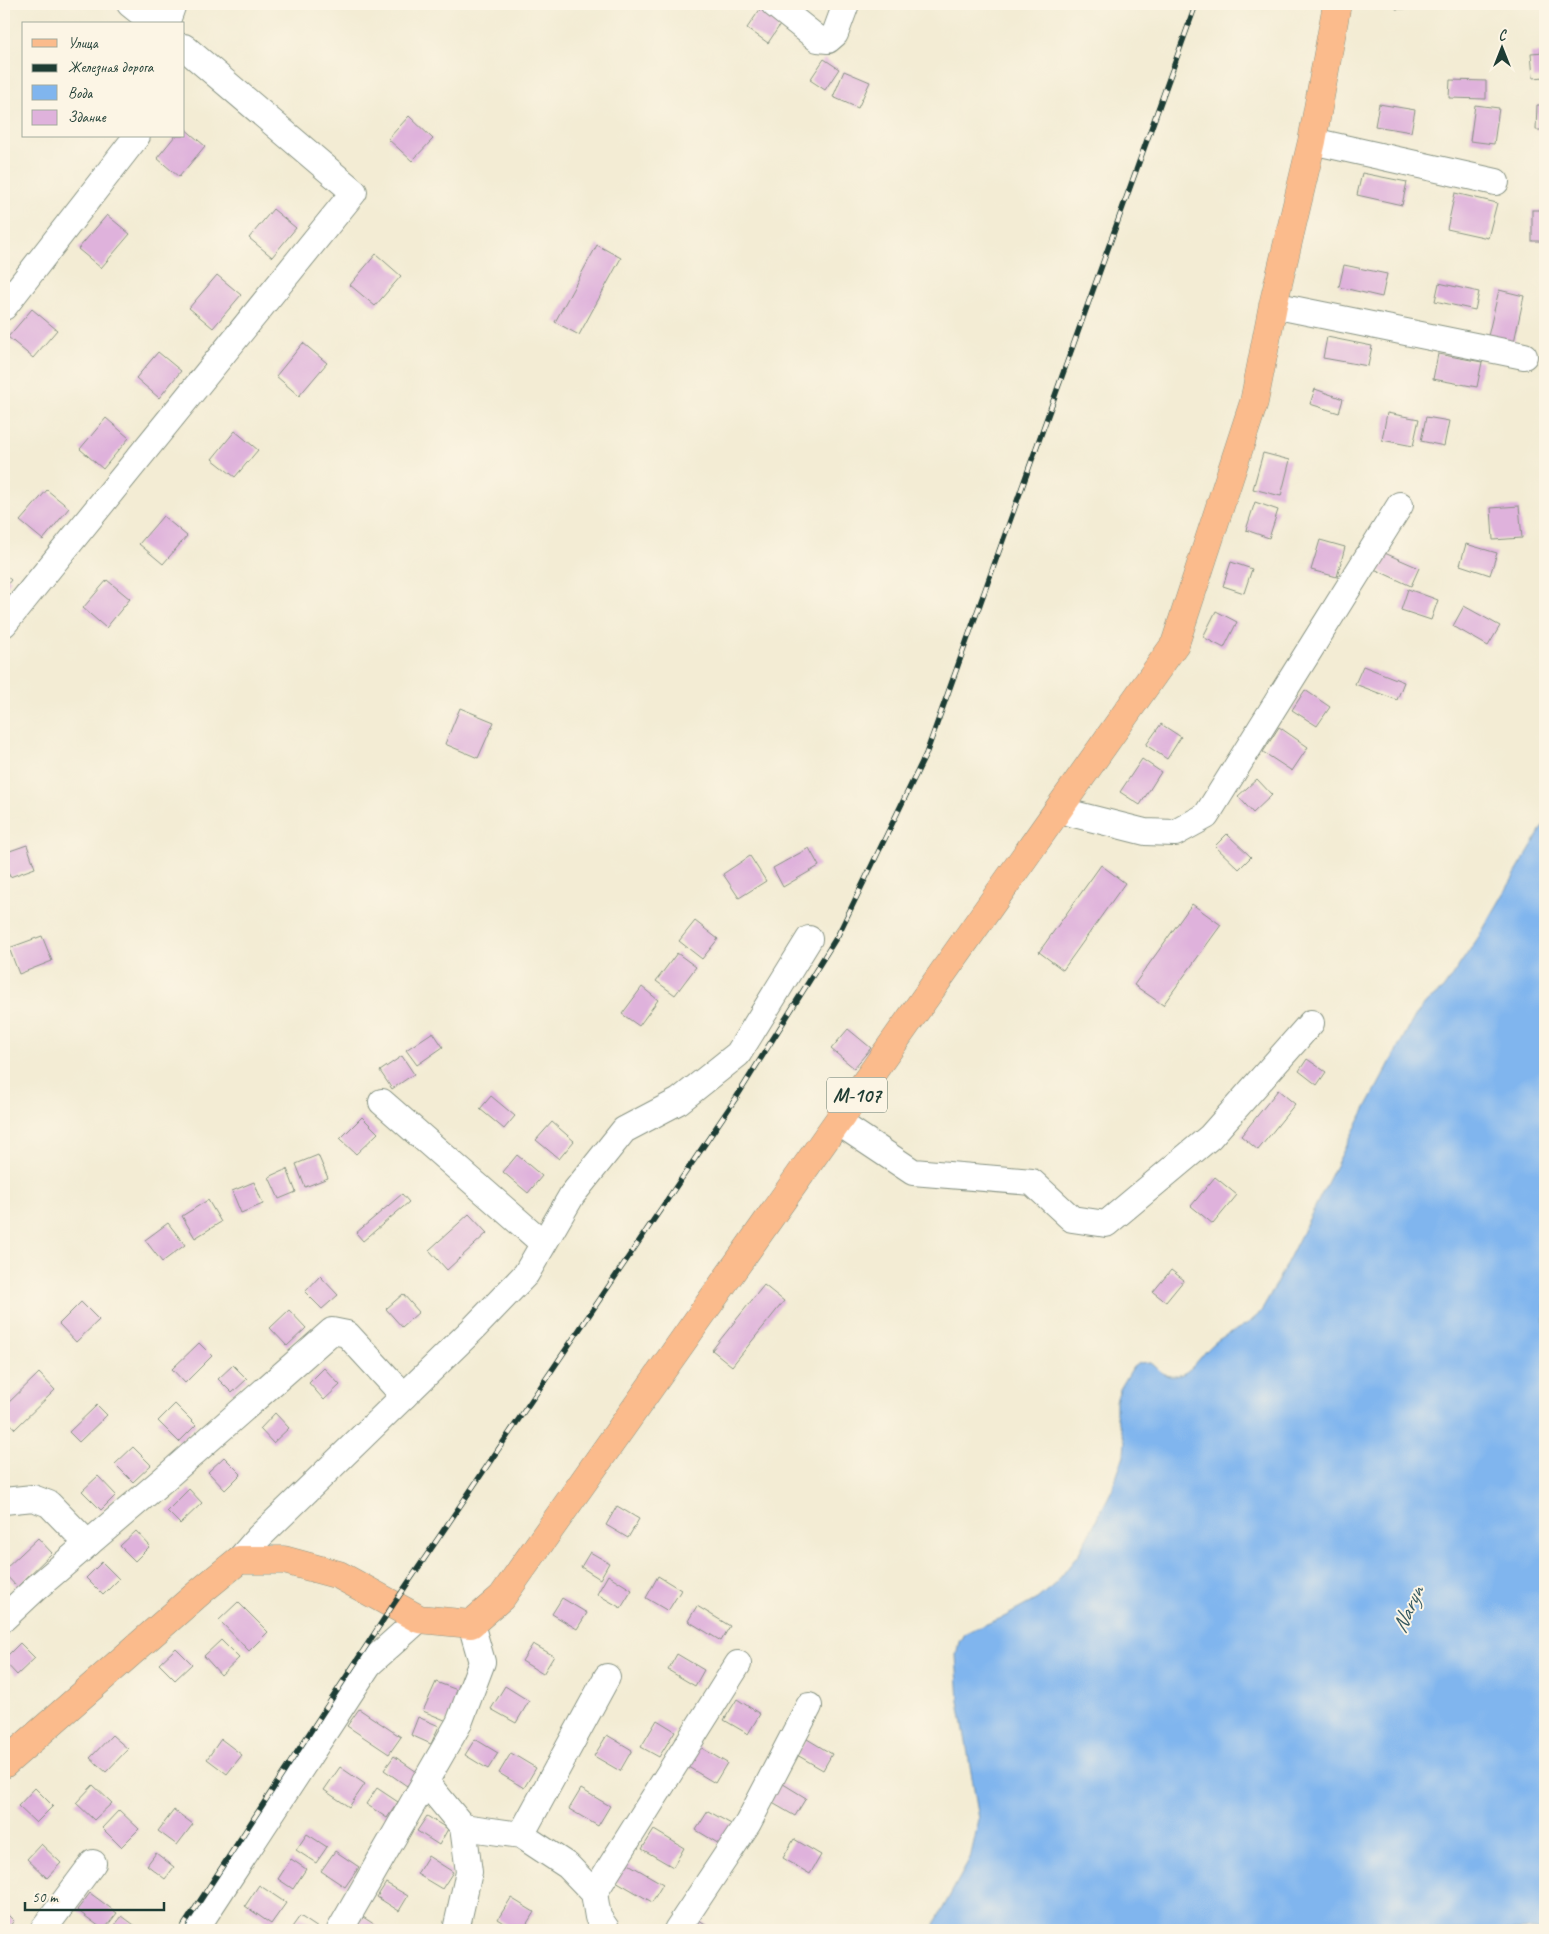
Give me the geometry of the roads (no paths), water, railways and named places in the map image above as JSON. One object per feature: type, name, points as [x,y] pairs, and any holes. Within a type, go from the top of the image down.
[{"type":"main road","name":"М-107","points":[[471,1624],[502,1597],[1175,644],[1254,402],[1273,305],[1312,142],[1337,4]]},
{"type":"main road","points":[[4,1764],[201,1591],[239,1560],[284,1560],[339,1575],[419,1619],[471,1624]]},
{"type":"street","points":[[130,4],[152,22]]},
{"type":"street","points":[[167,22],[173,4]]},
{"type":"street","points":[[774,4],[818,39],[828,40],[835,34],[846,4]]},
{"type":"street","points":[[4,624],[354,192],[188,61]]},
{"type":"street","points":[[7,297],[135,138]]},
{"type":"street","points":[[1312,142],[1496,182]]},
{"type":"street","points":[[1273,305],[1524,356]]},
{"type":"street","points":[[1058,810],[1145,832],[1175,832],[1206,816],[1400,505]]},
{"type":"street","points":[[239,1560],[259,1537],[472,1330],[526,1274],[572,1195],[624,1130],[679,1101],[738,1054],[809,939]]},
{"type":"street","points":[[838,1122],[913,1172],[1032,1182],[1072,1219],[1106,1224],[1210,1137],[1311,1023]]},
{"type":"street","points":[[382,1102],[543,1243]]},
{"type":"street","points":[[4,1618],[36,1588],[164,1479],[332,1331],[347,1334],[404,1396]]},
{"type":"street","points":[[4,1501],[33,1498],[49,1504],[88,1544]]},
{"type":"street","points":[[195,1930],[370,1664],[419,1619]]},
{"type":"street","points":[[340,1930],[458,1722],[482,1662],[471,1624]]},
{"type":"street","points":[[594,1893],[738,1664]]},
{"type":"street","points":[[521,1834],[607,1677]]},
{"type":"street","points":[[677,1930],[748,1822],[810,1706]]},
{"type":"street","points":[[425,1781],[463,1827],[469,1872],[456,1930]]},
{"type":"street","points":[[463,1827],[521,1834],[568,1866],[594,1893],[598,1917],[607,1930]]},
{"type":"street","points":[[43,1930],[93,1863]]},
{"type":"water","name":"Naryn","points":[[1545,823],[1545,1930],[931,1930],[970,1859],[979,1819],[959,1701],[956,1655],[959,1642],[964,1634],[1004,1617],[1037,1599],[1056,1583],[1078,1555],[1112,1490],[1124,1455],[1125,1441],[1116,1414],[1116,1401],[1120,1389],[1133,1367],[1139,1363],[1150,1362],[1168,1376],[1181,1375],[1191,1368],[1216,1342],[1252,1320],[1261,1312],[1415,1016],[1427,1002],[1443,989],[1478,938]]},
{"type":"railway","points":[[181,1930],[393,1605],[736,1098],[838,935],[926,754],[1196,4]]}]
